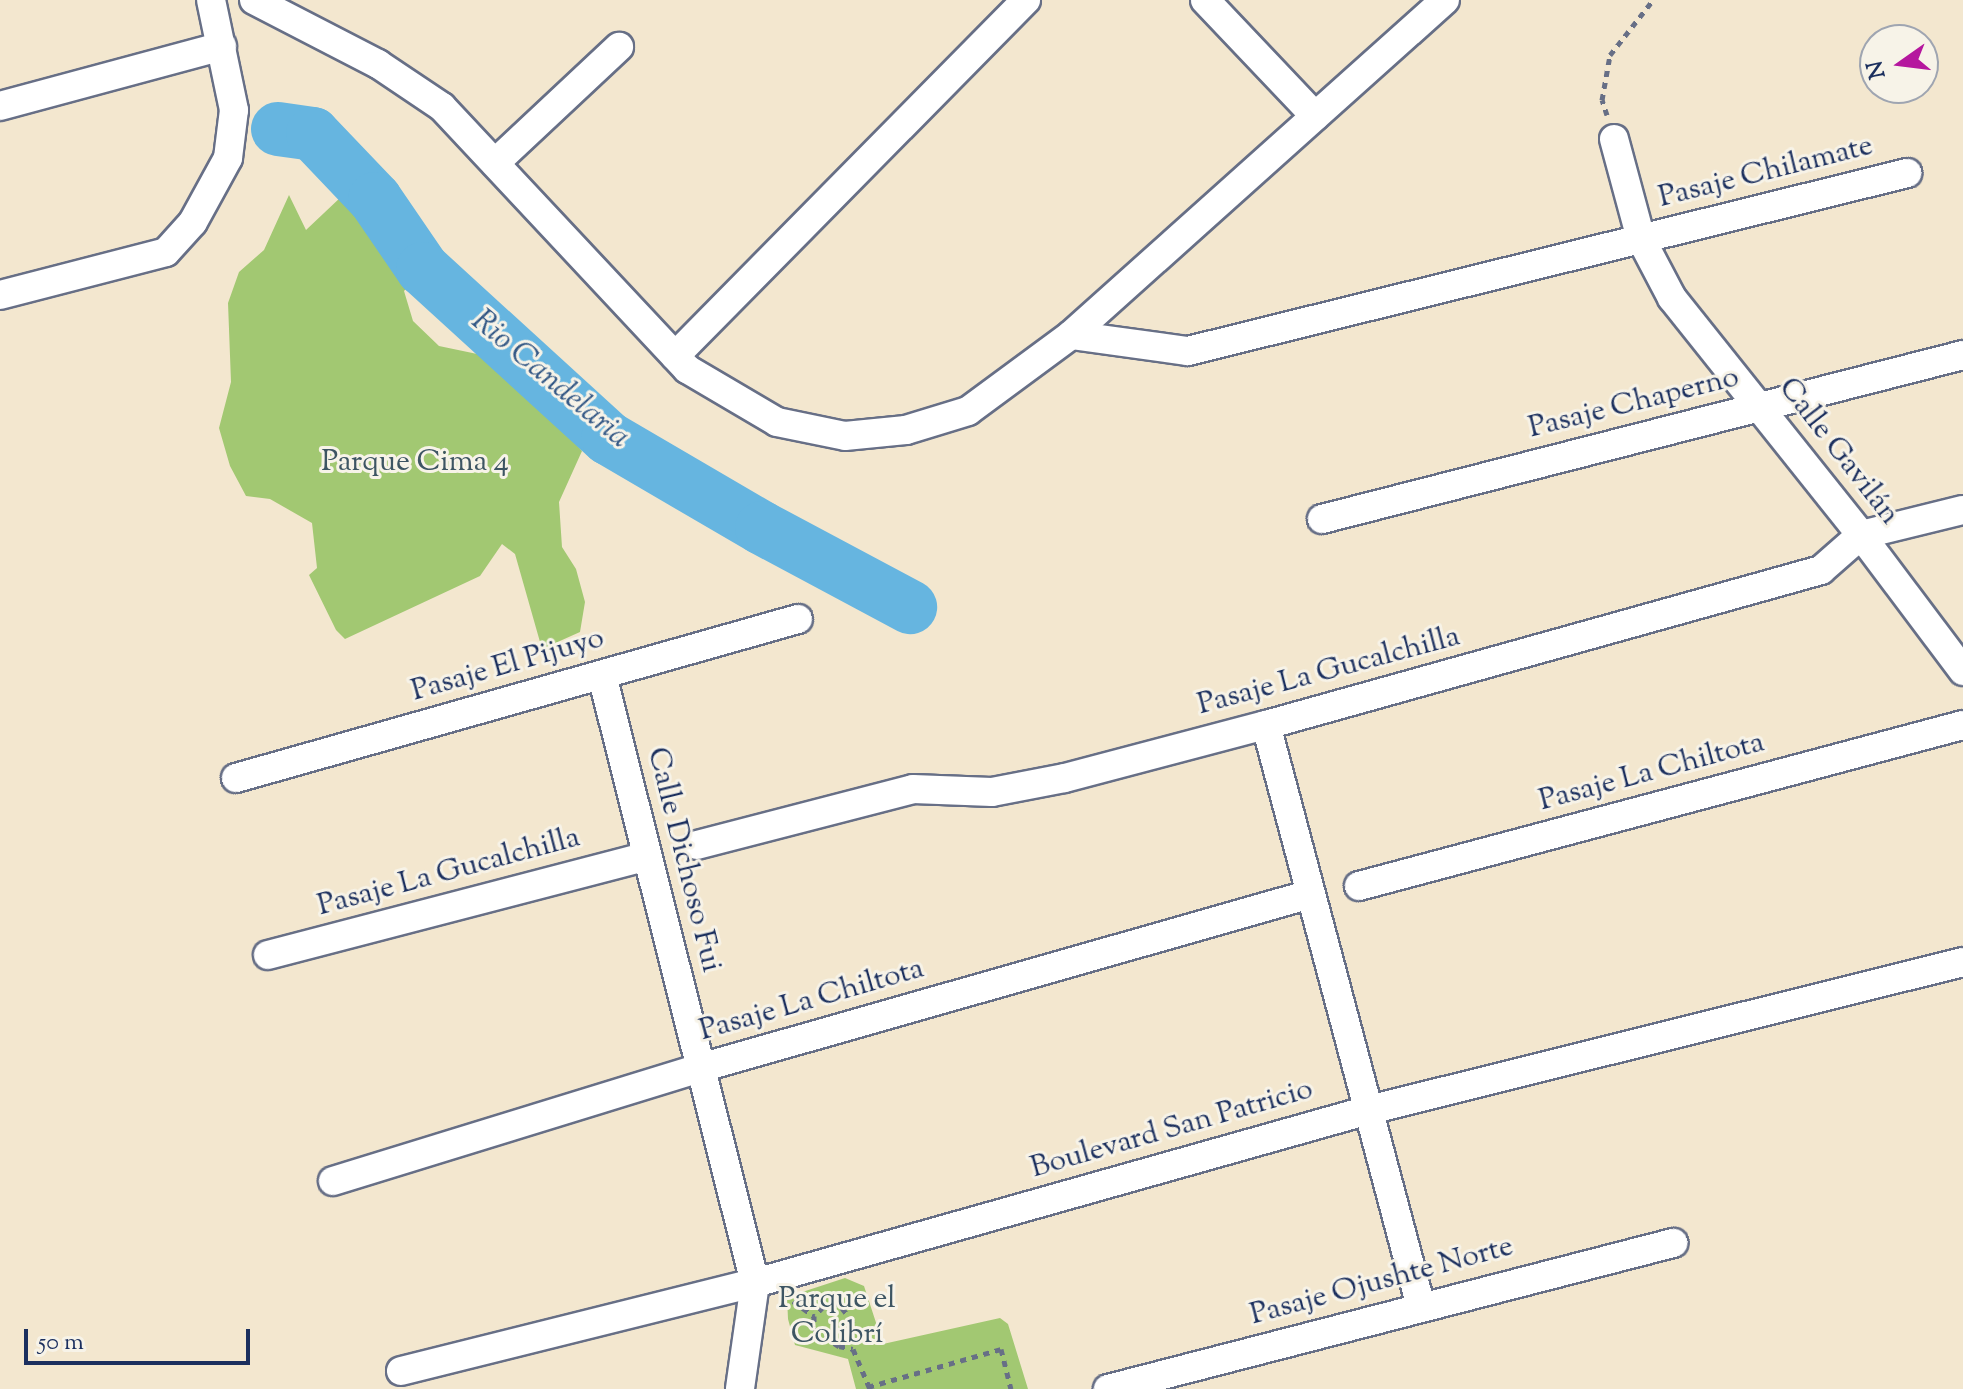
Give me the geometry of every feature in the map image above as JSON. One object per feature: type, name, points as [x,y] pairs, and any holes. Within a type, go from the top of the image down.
[{"type":"street","points":[[0,295],[166,252],[193,222],[228,158],[234,110],[211,0]]},
{"type":"street","points":[[254,0],[378,64],[442,107],[687,369],[777,422],[845,436],[906,430],[968,411],[1071,335],[1445,0]]},
{"type":"street","points":[[675,356],[1026,0]]},
{"type":"street","points":[[1218,5],[1315,116]]},
{"type":"street","points":[[0,106],[222,46]]},
{"type":"street","points":[[495,163],[619,47]]},
{"type":"street","name":"Calle Gavilán","points":[[1614,139],[1641,239],[1672,298],[1957,655]]},
{"type":"street","name":"Pasaje Chilamate","points":[[1071,335],[1188,351],[1907,173]]},
{"type":"street","name":"Pasaje Chaperno","points":[[1322,519],[1963,355]]},
{"type":"street","name":"Pasaje La Gucalchilla","points":[[697,845],[913,789],[992,792],[1065,778],[1266,725],[1821,570],[1861,535],[1963,510]]},
{"type":"street","name":"Pasaje El Pijuyo","points":[[236,778],[798,619]]},
{"type":"street","name":"Calle Dichoso Fui","points":[[602,675],[755,1283],[740,1389]]},
{"type":"street","points":[[1266,725],[1421,1307]]},
{"type":"street","name":"Pasaje La Chiltota","points":[[1359,886],[1963,725]]},
{"type":"street","name":"Pasaje La Gucalchilla","points":[[268,955],[647,856]]},
{"type":"street","name":"Pasaje La Chiltota","points":[[333,1181],[700,1068],[1311,894]]},
{"type":"street","name":"Boulevard San Patricio","points":[[401,1371],[755,1283],[1369,1110],[1963,962]]},
{"type":"street","name":"Pasaje Ojushte Norte","points":[[1108,1389],[1673,1243]]},
{"type":"path","points":[[1614,139],[1602,100],[1610,55],[1653,0]]},
{"type":"path","points":[[853,1349],[839,1346],[814,1330],[814,1316],[823,1307],[838,1303],[846,1309],[853,1322],[853,1349],[869,1388],[1001,1349],[1011,1389]]},
{"type":"path","points":[[839,1346],[852,1334]]},
{"type":"green space","name":"Parque Cima 4","points":[[360,179],[391,221],[379,232],[423,269],[404,291],[413,321],[439,346],[482,355],[532,393],[582,451],[559,502],[562,547],[576,569],[585,602],[580,632],[542,649],[515,554],[502,544],[480,576],[345,639],[336,630],[309,575],[317,568],[312,523],[270,499],[246,496],[230,466],[219,428],[231,382],[228,303],[239,272],[264,250],[289,195],[306,230]]},
{"type":"green space","name":"Parque el Colibrí","points":[[845,1278],[864,1286],[883,1344],[1000,1318],[1008,1324],[1028,1389],[856,1389],[848,1359],[795,1345],[788,1319],[787,1297]]},
{"type":"waterway","name":"Rio Candelaria","points":[[278,129],[313,134],[375,199],[423,269],[608,438],[762,528],[910,607]]}]
